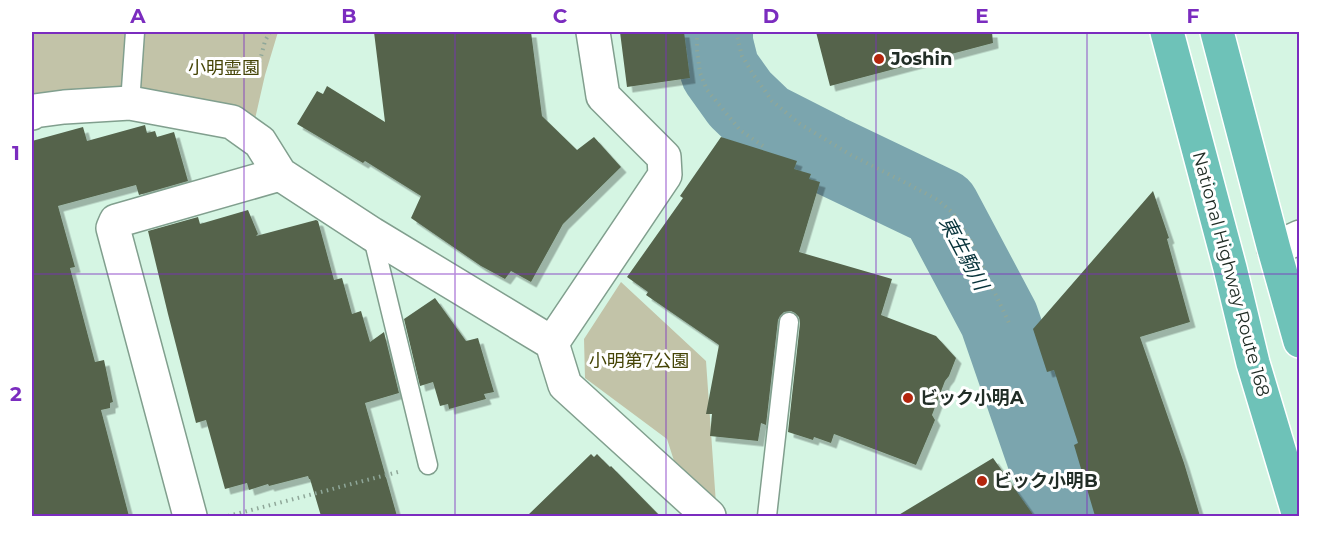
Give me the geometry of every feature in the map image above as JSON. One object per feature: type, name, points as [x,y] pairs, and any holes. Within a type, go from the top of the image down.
[{"type":"highway","name":"National Highway Route 168","points":[[1167,32],[1253,363],[1299,516]]},
{"type":"highway","points":[[1217,32],[1286,243],[1299,341]]},
{"type":"street","points":[[552,343],[665,175],[664,157],[603,96],[592,32]]},
{"type":"street","points":[[32,113],[64,107],[129,103],[232,122],[260,142],[280,174],[372,234],[552,343],[565,385],[709,516]]},
{"type":"street","points":[[190,516],[113,228],[116,221],[280,174]]},
{"type":"lane","points":[[129,103],[135,32]]},
{"type":"lane","points":[[372,234],[428,465]]},
{"type":"lane","points":[[767,516],[789,322]]},
{"type":"path","points":[[185,70],[256,76],[265,41],[270,32]]},
{"type":"path","points":[[697,32],[700,72],[707,90],[740,130],[763,146]]},
{"type":"path","points":[[736,32],[742,56],[772,101],[800,124],[841,149],[938,200],[953,213],[969,238],[1010,325]]},
{"type":"path","points":[[227,516],[428,465]]},
{"type":"green space","name":"小明霊園","points":[[32,32],[278,32],[255,119],[227,104],[156,93],[32,104]]},
{"type":"green space","name":"小明第7公園","points":[[621,282],[706,361],[716,504],[676,467],[667,439],[585,378],[584,339]]},
{"type":"building","points":[[374,32],[531,32],[542,116],[577,150],[594,137],[621,167],[563,224],[531,282],[511,271],[505,279],[481,266],[411,218],[421,196],[365,161],[363,163],[297,124],[317,91],[323,94],[327,86],[385,122]]},
{"type":"building","points":[[620,32],[684,32],[690,78],[627,87]]},
{"type":"building","name":"Joshin","points":[[816,32],[992,32],[993,43],[830,86]]},
{"type":"building","points":[[145,125],[147,133],[155,131],[157,137],[174,132],[188,181],[139,195],[136,185],[58,206],[75,267],[70,268],[95,362],[104,360],[113,402],[110,403],[110,408],[101,410],[129,516],[32,516],[32,141],[83,127],[87,141]]},
{"type":"building","points":[[721,137],[797,161],[794,169],[811,174],[809,179],[820,182],[799,252],[892,279],[881,315],[936,336],[956,358],[932,415],[935,420],[916,465],[834,434],[831,443],[788,432],[800,323],[799,317],[791,311],[784,312],[778,320],[766,425],[761,423],[758,441],[710,436],[712,414],[706,414],[719,345],[646,295],[648,292],[627,277],[683,198],[680,196]]},
{"type":"building","points":[[1153,191],[1169,238],[1167,239],[1190,322],[1140,337],[1200,516],[1095,516],[1074,445],[1078,443],[1054,370],[1047,372],[1033,329]]},
{"type":"building","points":[[248,210],[258,234],[256,236],[318,221],[334,280],[342,278],[352,314],[361,311],[370,342],[384,332],[399,393],[365,403],[397,516],[321,516],[308,476],[249,490],[247,483],[225,489],[206,420],[196,423],[148,231],[198,217],[200,224]]},
{"type":"building","points":[[435,298],[466,341],[478,338],[494,392],[484,394],[486,399],[449,409],[448,404],[440,406],[433,382],[420,386],[404,319]]},
{"type":"building","points":[[591,454],[594,457],[597,454],[611,466],[660,516],[527,516]]},
{"type":"building","name":"ビック小明B","points":[[993,458],[1034,516],[897,516]]},
{"type":"waterway","name":"東生駒川","points":[[713,32],[713,43],[720,71],[740,99],[764,122],[940,208],[999,319],[1067,516]]},
{"type":"place","name":"Joshin","points":[[879,59]]},
{"type":"place","name":"ビック小明A","points":[[908,398]]},
{"type":"place","name":"ビック小明B","points":[[982,481]]}]
